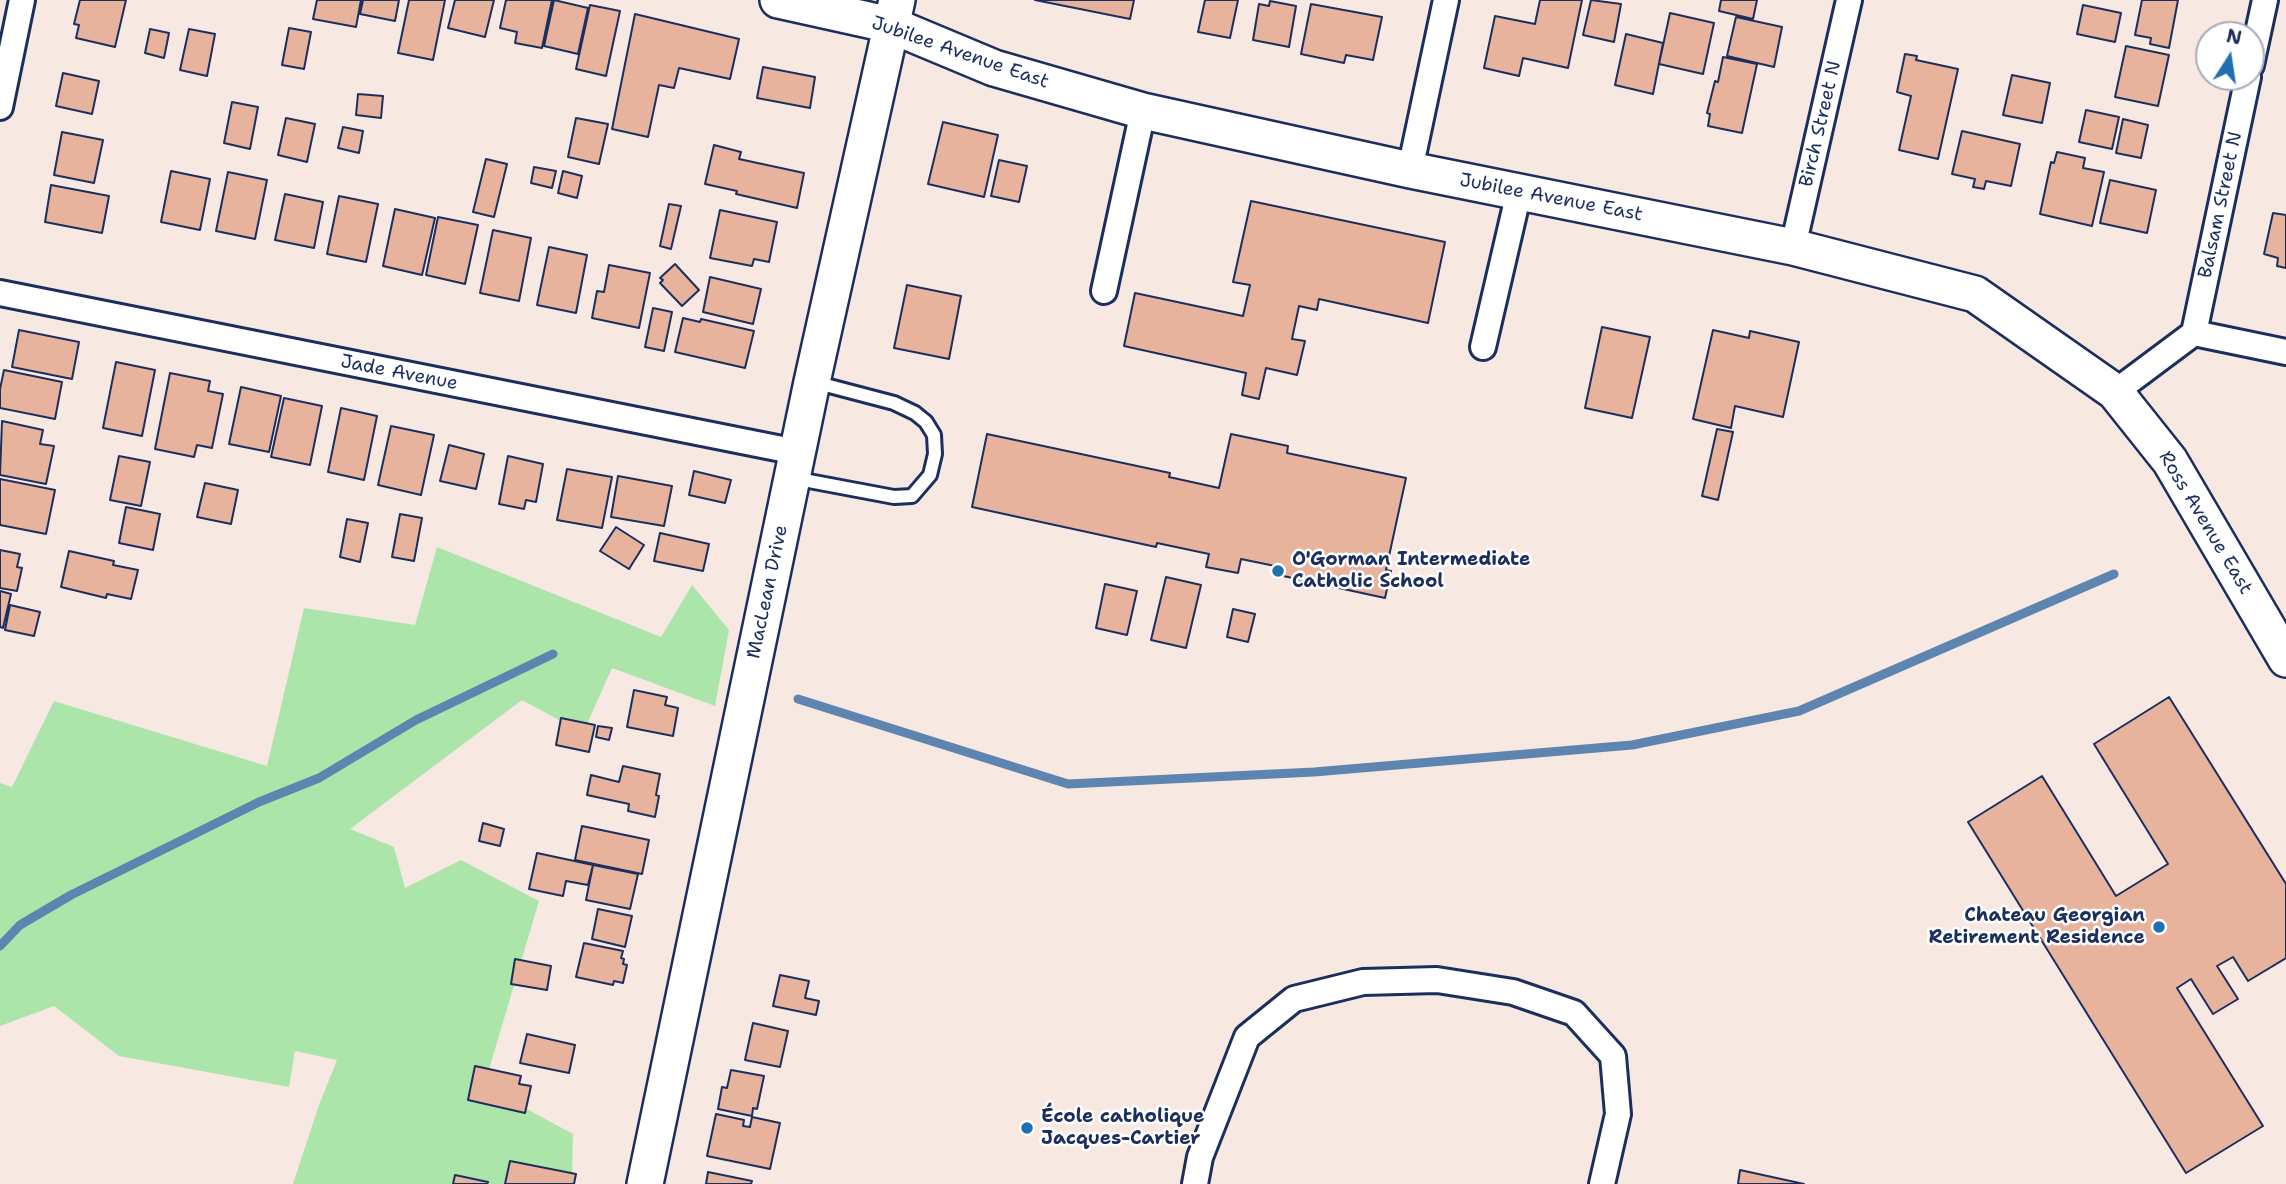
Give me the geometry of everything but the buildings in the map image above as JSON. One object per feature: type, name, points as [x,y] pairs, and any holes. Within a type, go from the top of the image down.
[{"type":"main road","name":"Jubilee Avenue East","points":[[778,0],[894,12],[994,68],[1143,111],[1410,170],[1793,247],[1975,294],[2115,392]]},
{"type":"main road","name":"MacLean Drive","points":[[645,1184],[812,382],[894,12]]},
{"type":"main road","name":"Ross Avenue East","points":[[2115,392],[2170,461],[2286,659]]},
{"type":"street","points":[[0,107],[22,0]]},
{"type":"street","points":[[1410,170],[1446,0]]},
{"type":"street","name":"Birch Street N","points":[[1793,247],[1849,0]]},
{"type":"street","points":[[2260,21],[2265,0]]},
{"type":"street","name":"Balsam Street N","points":[[2194,333],[2246,91]]},
{"type":"street","points":[[1104,291],[1143,111]]},
{"type":"street","points":[[1483,347],[1519,192]]},
{"type":"street","name":"Jade Avenue","points":[[0,293],[795,465]]},
{"type":"street","points":[[2115,392],[2194,333],[2286,352]]},
{"type":"street","points":[[1195,1184],[1200,1157],[1247,1037],[1294,999],[1363,982],[1437,980],[1513,992],[1574,1013],[1612,1056],[1618,1114],[1602,1184]]},
{"type":"lane","points":[[795,465],[894,498],[912,496],[930,475],[935,454],[934,435],[926,422],[915,413],[894,403],[812,382]]},
{"type":"green space","points":[[437,547],[661,637],[692,585],[729,630],[715,706],[612,668],[583,733],[522,700],[350,829],[394,847],[405,888],[461,860],[539,901],[484,1086],[573,1134],[572,1179],[511,1184],[293,1184],[337,1060],[295,1051],[289,1087],[119,1056],[54,1006],[0,1026],[0,783],[12,787],[54,701],[267,766],[304,608],[415,625]]},
{"type":"waterway","points":[[798,699],[1068,784],[1314,772],[1632,745],[1799,711],[2114,574]]},
{"type":"waterway","points":[[0,946],[20,925],[71,895],[259,802],[319,778],[416,720],[553,654]]},
{"type":"place","name":"O'Gorman Intermediate Catholic School","points":[[1278,571]]},
{"type":"place","name":"Chateau Georgian Retirement Residence","points":[[2159,927]]},
{"type":"place","name":"École catholique Jacques-Cartier","points":[[1027,1128]]}]
